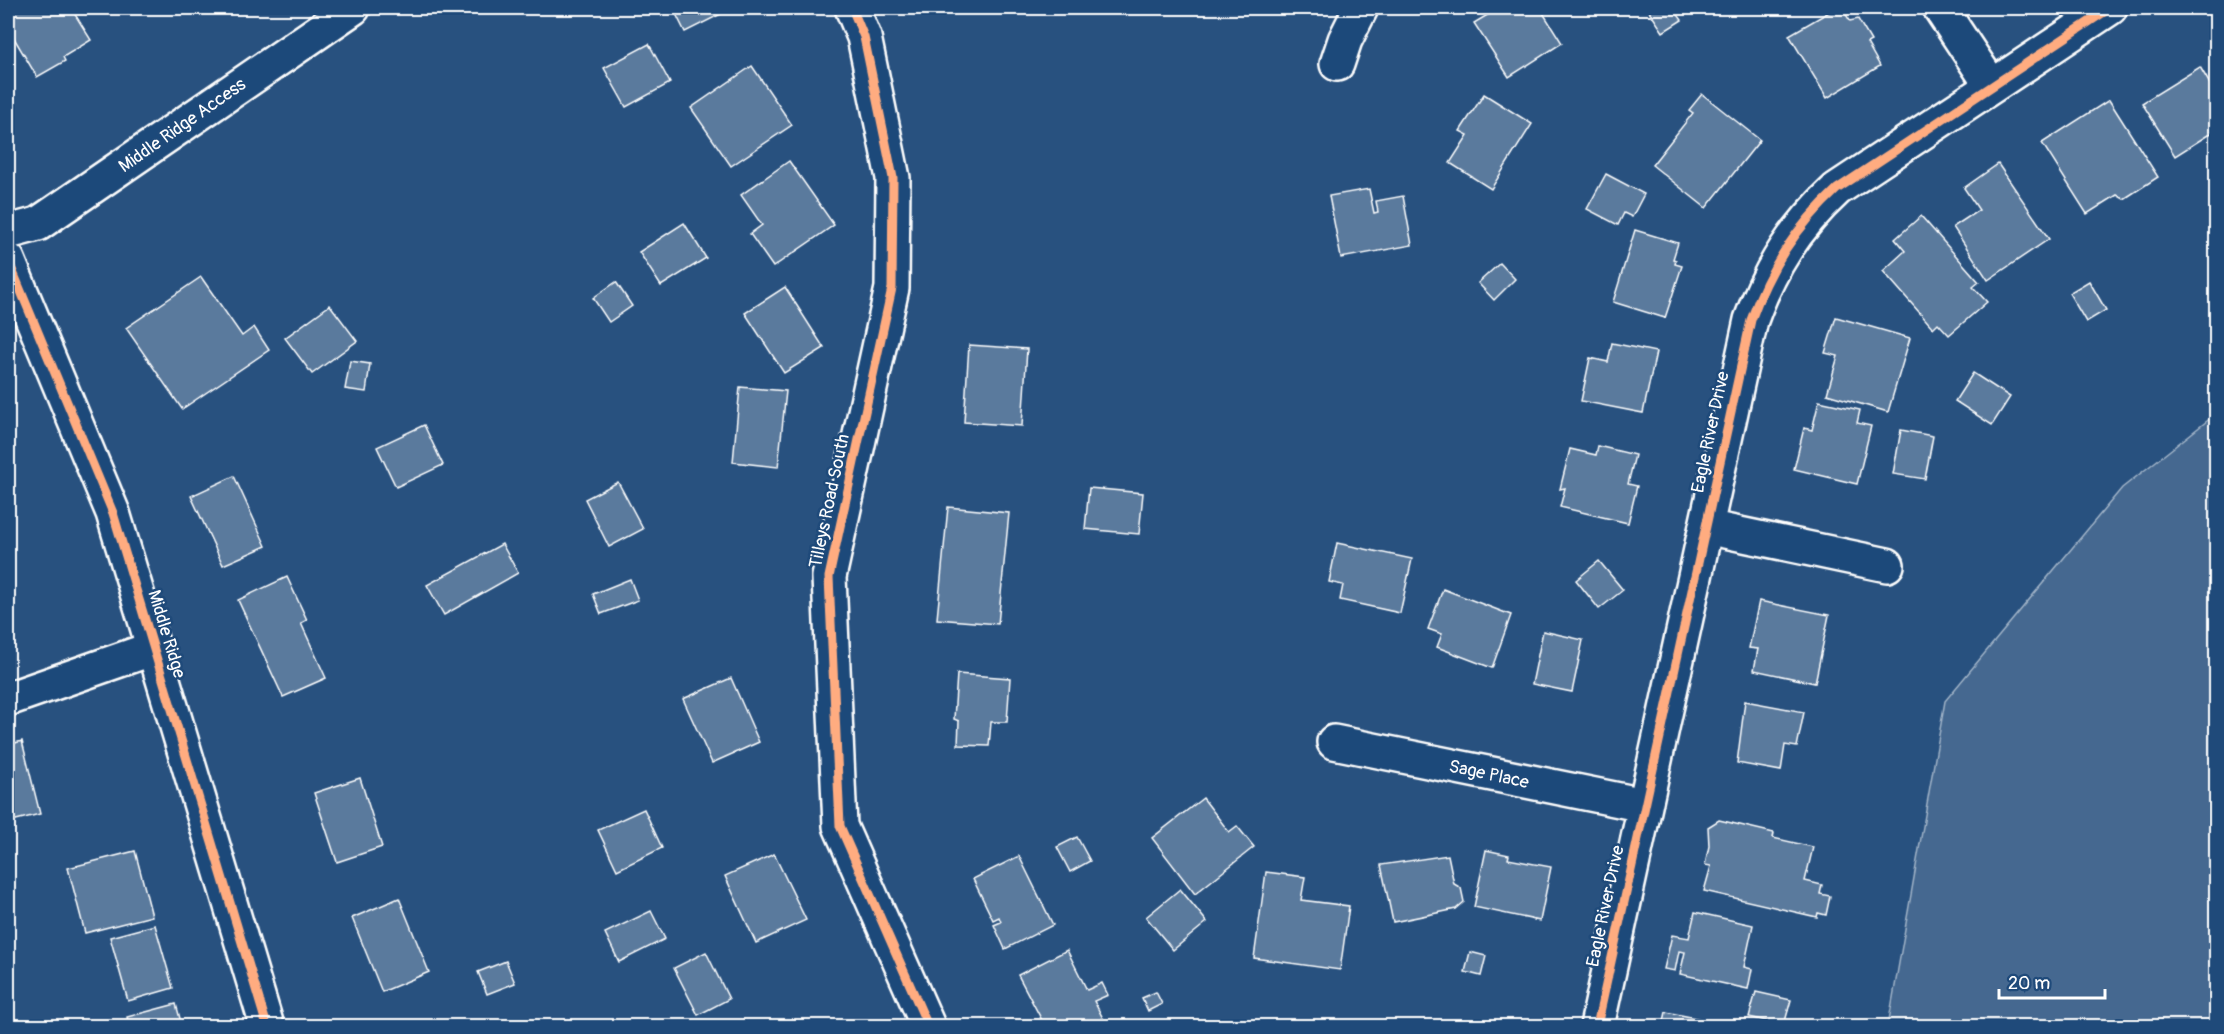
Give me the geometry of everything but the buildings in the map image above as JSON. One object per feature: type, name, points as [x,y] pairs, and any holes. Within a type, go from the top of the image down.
[{"type":"street","name":"Middle Ridge Access","points":[[8,232],[38,224],[353,8]]},
{"type":"street","name":"Tilleys Road South","points":[[852,8],[864,37],[893,178],[892,288],[829,577],[840,826],[928,1026]]},
{"type":"street","points":[[1337,64],[1345,40],[1361,8]]},
{"type":"street","points":[[1940,8],[1991,85]]},
{"type":"street","name":"Eagle River Drive","points":[[1596,1026],[1751,320],[1766,280],[1803,222],[1837,189],[2110,8]]},
{"type":"street","name":"Middle Ridge","points":[[8,260],[113,513],[267,1026]]},
{"type":"street","points":[[1706,527],[1887,565]]},
{"type":"street","name":"Middle Ridge","points":[[8,699],[154,648]]},
{"type":"street","name":"Sage Place","points":[[1334,742],[1644,805]]},
{"type":"shaded area","points":[[2216,414],[2216,1026],[1888,1026],[1945,701],[2122,488]]},
{"type":"cycle path","points":[[852,8],[864,37],[893,178],[892,288],[829,577],[840,826],[928,1026]]},
{"type":"cycle path","points":[[1597,1026],[1751,320],[1776,265],[1809,218],[1837,189],[2110,8]]},
{"type":"cycle path","points":[[8,260],[113,513],[267,1026]]}]
